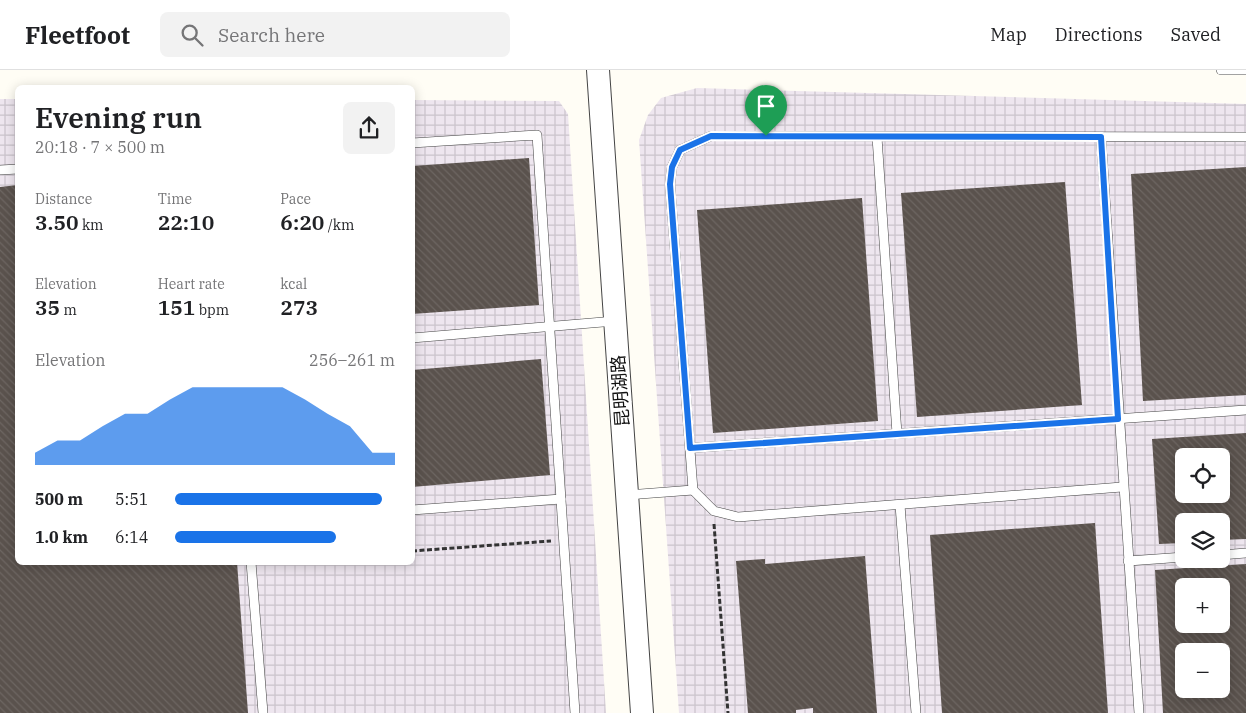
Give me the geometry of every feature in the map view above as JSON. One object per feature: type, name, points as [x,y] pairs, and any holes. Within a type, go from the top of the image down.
[{"type":"street","name":"昆明湖路","points":[[598,70],[642,713]]},
{"type":"lane","points":[[1221,70],[1246,70]]},
{"type":"lane","points":[[415,143],[537,135],[575,713]]},
{"type":"lane","points":[[1122,487],[738,517],[714,511],[693,490],[670,184],[672,167],[680,150],[711,136],[1246,137]]},
{"type":"lane","points":[[878,136],[897,434]]},
{"type":"lane","points":[[1101,137],[1122,487],[1139,713]]},
{"type":"lane","points":[[0,170],[15,169]]},
{"type":"lane","points":[[415,338],[615,321]]},
{"type":"lane","points":[[690,448],[1246,410]]},
{"type":"lane","points":[[627,495],[693,490]]},
{"type":"lane","points":[[415,510],[561,499]]},
{"type":"lane","points":[[900,505],[916,713]]},
{"type":"lane","points":[[1230,554],[1246,553]]},
{"type":"lane","points":[[1128,560],[1175,557]]},
{"type":"lane","points":[[251,565],[263,713]]},
{"type":"path","points":[[714,511],[728,713]]},
{"type":"path","points":[[415,551],[564,540]]},
{"type":"shaded area","points":[[697,88],[1246,104],[1246,713],[679,713],[639,140],[648,115],[661,98]]},
{"type":"shaded area","points":[[0,99],[15,99],[15,565],[415,565],[415,100],[559,101],[568,114],[606,713],[0,713]]},
{"type":"building","points":[[529,158],[539,305],[415,314],[415,166]]},
{"type":"building","points":[[1246,167],[1246,395],[1143,401],[1131,174]]},
{"type":"building","points":[[1065,182],[1082,405],[917,417],[901,193]]},
{"type":"building","points":[[15,185],[15,565],[237,565],[248,713],[0,713],[0,187]]},
{"type":"building","points":[[862,198],[878,421],[713,433],[697,210]]},
{"type":"building","points":[[541,359],[550,475],[415,487],[415,370]]},
{"type":"building","points":[[1246,433],[1246,539],[1230,540],[1230,513],[1175,513],[1175,543],[1159,544],[1152,439]]},
{"type":"building","points":[[1095,523],[1108,713],[942,713],[930,535]]},
{"type":"building","points":[[865,556],[877,713],[813,713],[813,708],[796,710],[796,713],[748,713],[736,561],[765,559],[765,564]]},
{"type":"building","points":[[1246,564],[1246,713],[1163,713],[1155,570],[1230,568],[1230,565]]},
{"type":"route","points":[[711,136],[766,136],[1101,137],[1118,419],[690,448],[670,184],[672,167],[680,150],[711,136]]}]
